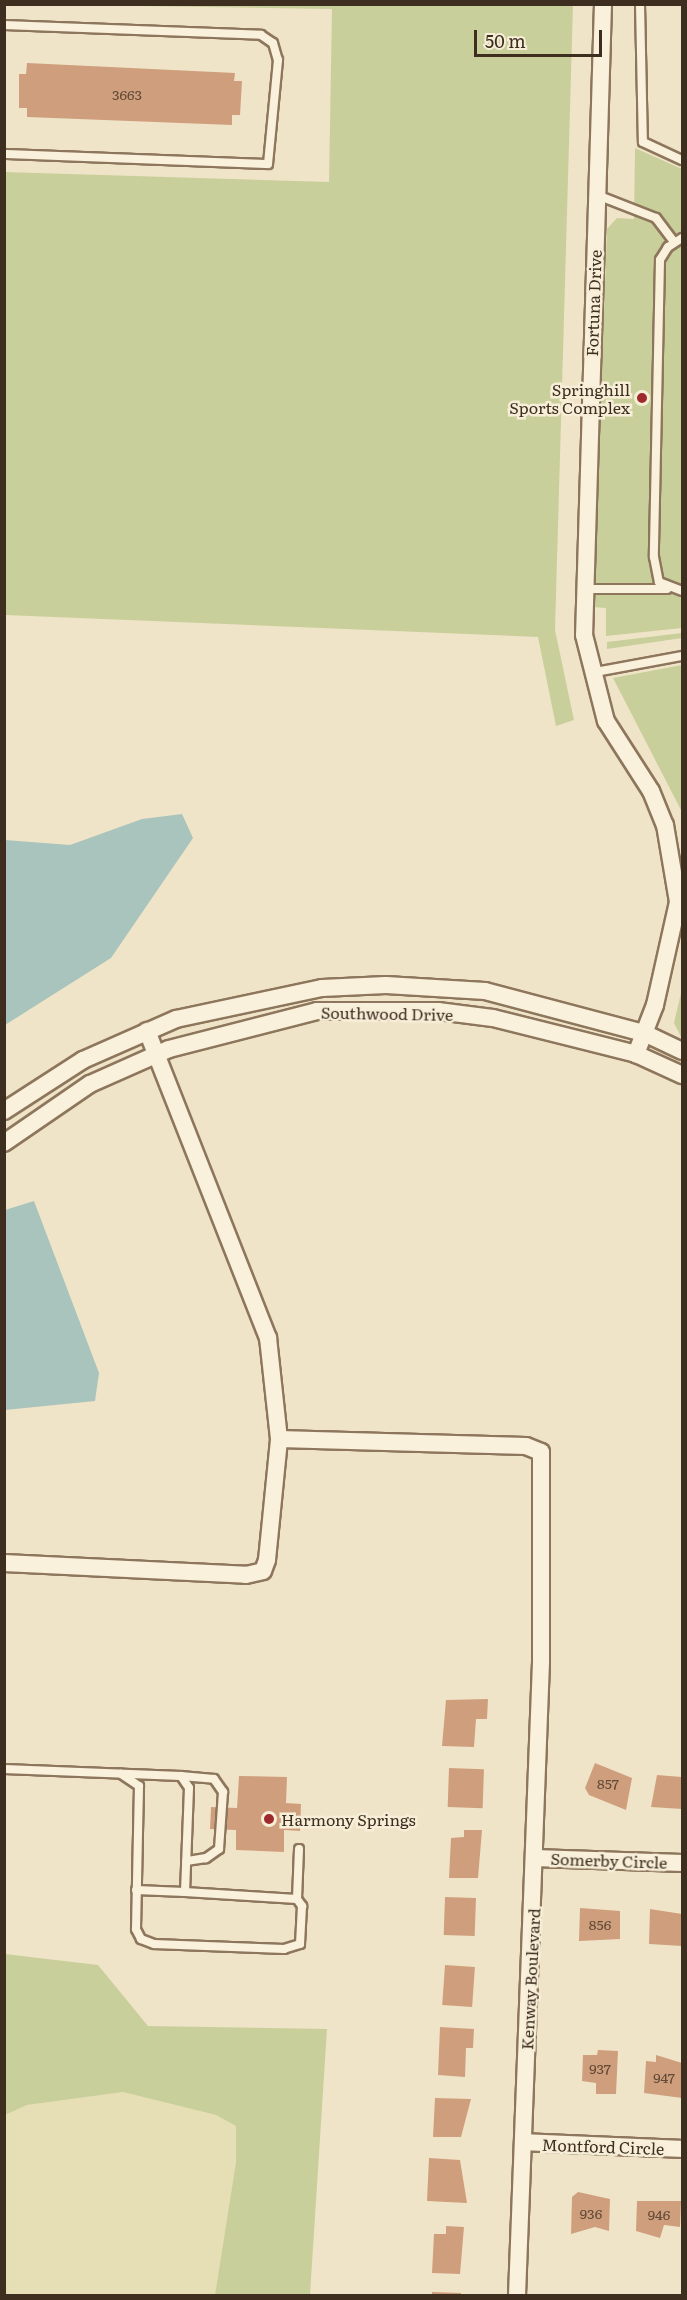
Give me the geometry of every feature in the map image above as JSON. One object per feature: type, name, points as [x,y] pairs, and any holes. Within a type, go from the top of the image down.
[{"type":"street","name":"Fortuna Drive","points":[[603,4],[583,589],[590,673],[606,721],[651,791],[676,871],[672,940],[636,1054]]},
{"type":"street","name":"Southwood Drive","points":[[4,1111],[83,1060],[147,1031],[285,992],[386,985],[485,991],[644,1033],[682,1051]]},
{"type":"street","name":"Southwood Drive","points":[[4,1143],[90,1084],[157,1054],[262,1022],[317,1011],[471,1016],[636,1054],[682,1075]]},
{"type":"street","points":[[4,1563],[246,1575],[263,1571],[273,1536],[279,1439],[268,1338],[147,1031]]},
{"type":"street","name":"Kenway Boulevard","points":[[279,1439],[526,1446],[541,1452],[541,1662],[517,2295]]},
{"type":"street","name":"Somerby Circle","points":[[535,1858],[682,1863]]},
{"type":"street","name":"Montford Circle","points":[[523,2142],[682,2149]]},
{"type":"lane","points":[[640,4],[643,142],[682,160]]},
{"type":"lane","points":[[4,25],[261,35],[273,43],[278,60],[268,164],[4,154]]},
{"type":"lane","points":[[597,195],[656,218],[678,240],[660,260],[654,557],[659,582],[667,589]]},
{"type":"lane","points":[[583,589],[682,591]]},
{"type":"lane","points":[[590,673],[682,656]]},
{"type":"lane","points":[[4,1769],[214,1779],[223,1792],[221,1845],[206,1858],[186,1861]]},
{"type":"lane","points":[[122,1774],[139,1786],[136,1929],[154,1944],[296,1947],[302,1941],[302,1906],[297,1899],[299,1848]]},
{"type":"lane","points":[[181,1776],[189,1788],[185,1892]]},
{"type":"lane","points":[[136,1890],[297,1899]]},
{"type":"shaded area","points":[[123,2092],[216,2115],[236,2126],[236,2162],[215,2295],[5,2296],[5,2115],[27,2105]]},
{"type":"green space","points":[[5,4],[573,5],[555,630],[574,720],[556,726],[538,637],[5,615],[5,172],[329,182],[332,9]]},
{"type":"green space","name":"Springhill Sports Complex","points":[[635,148],[682,169],[682,628],[606,636],[606,608],[593,607],[607,229],[617,218],[634,219]]},
{"type":"green space","points":[[682,633],[682,638],[607,649],[607,642]]},
{"type":"green space","points":[[682,665],[682,812],[613,678]]},
{"type":"green space","points":[[682,989],[682,1039],[674,1023]]},
{"type":"green space","points":[[5,1954],[98,1965],[148,2026],[327,2029],[310,2295],[215,2295],[236,2162],[236,2126],[216,2115],[123,2092],[27,2105],[5,2115]]},
{"type":"water","points":[[182,814],[193,838],[111,958],[5,1025],[5,840],[70,845],[142,819]]},
{"type":"water","points":[[34,1201],[99,1373],[95,1401],[5,1410],[5,1210]]},
{"type":"building","points":[[27,63],[235,73],[234,81],[242,81],[240,115],[232,115],[232,125],[27,117],[27,108],[19,108],[19,74],[26,74]]},
{"type":"building","points":[[488,1699],[487,1719],[476,1719],[474,1747],[442,1746],[446,1700]]},
{"type":"building","points":[[595,1763],[632,1778],[626,1810],[589,1795],[585,1788]]},
{"type":"building","points":[[449,1768],[484,1769],[483,1808],[448,1807]]},
{"type":"building","points":[[657,1775],[682,1777],[682,1809],[651,1807]]},
{"type":"building","name":"Harmony Springs","points":[[239,1776],[287,1777],[286,1803],[301,1804],[300,1831],[284,1830],[284,1852],[236,1850],[236,1830],[210,1829],[211,1807],[237,1808]]},
{"type":"building","points":[[464,1830],[482,1830],[478,1878],[449,1878],[451,1838],[464,1837]]},
{"type":"building","points":[[445,1897],[476,1898],[475,1936],[444,1935]]},
{"type":"building","points":[[580,1908],[620,1911],[620,1939],[579,1941]]},
{"type":"building","points":[[650,1909],[682,1914],[682,1946],[649,1944]]},
{"type":"building","points":[[445,1965],[475,1967],[472,2007],[442,2005]]},
{"type":"building","points":[[440,2027],[474,2029],[473,2048],[466,2048],[465,2077],[438,2075]]},
{"type":"building","points":[[598,2050],[618,2051],[616,2094],[596,2094],[596,2083],[582,2081],[583,2055],[597,2055]]},
{"type":"building","points":[[656,2055],[682,2063],[682,2098],[644,2093],[646,2061],[656,2062]]},
{"type":"building","points":[[435,2098],[471,2099],[461,2137],[433,2137]]},
{"type":"building","points":[[429,2158],[460,2160],[467,2203],[427,2201]]},
{"type":"building","points":[[578,2192],[610,2199],[609,2231],[595,2227],[571,2234],[572,2197]]},
{"type":"building","points":[[637,2201],[681,2201],[680,2227],[664,2225],[660,2238],[636,2231]]},
{"type":"building","points":[[446,2226],[464,2227],[460,2274],[432,2273],[434,2234],[446,2234]]},
{"type":"building","points":[[432,2292],[461,2293],[461,2296],[432,2296]]},
{"type":"place","name":"Springhill Sports Complex","points":[[642,398]]},
{"type":"place","name":"Harmony Springs","points":[[269,1819]]}]
